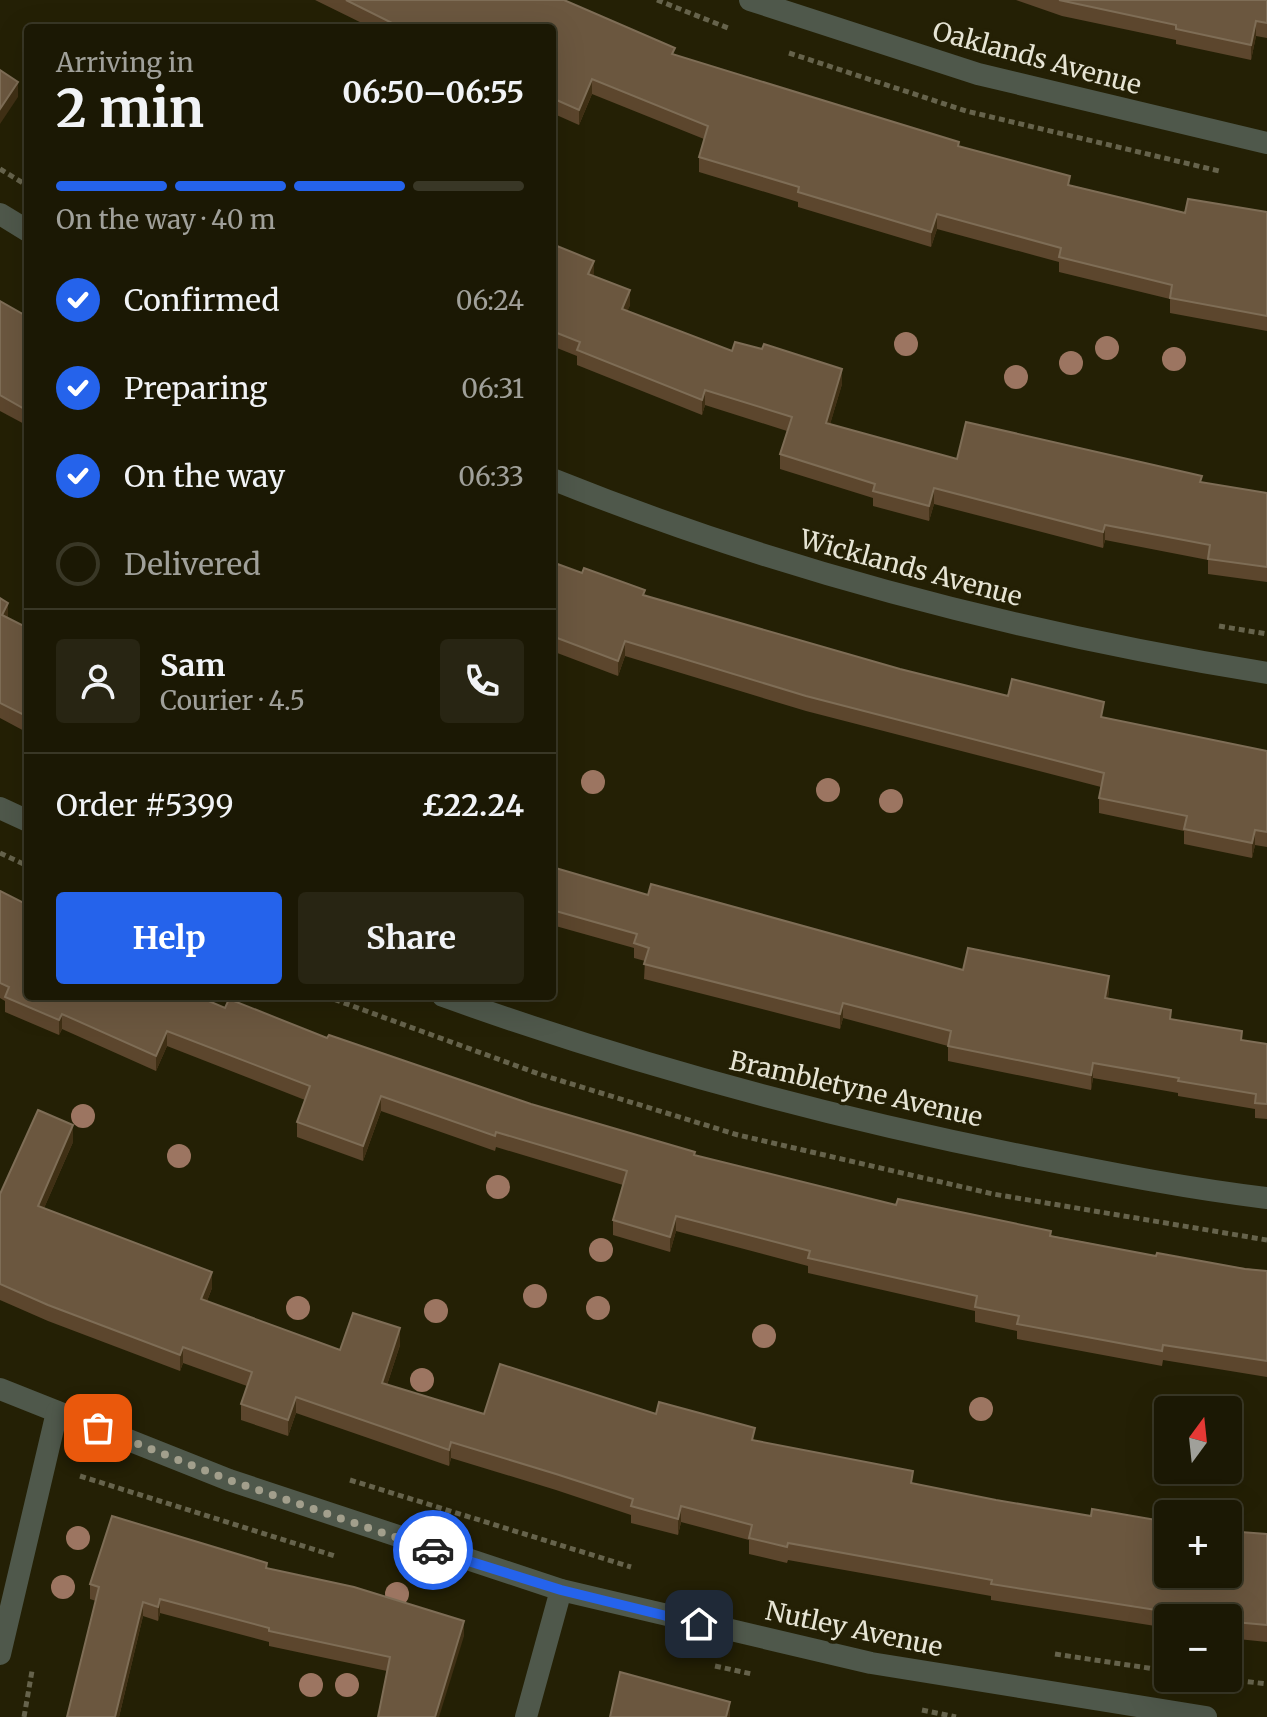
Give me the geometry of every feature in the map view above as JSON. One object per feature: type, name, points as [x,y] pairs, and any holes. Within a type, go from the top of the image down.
[{"type":"street","name":"Oaklands Avenue","points":[[750,0],[978,74],[1267,143]]},
{"type":"street","points":[[0,214],[24,229]]},
{"type":"street","name":"Wicklands Avenue","points":[[556,480],[755,555],[824,575],[1046,631],[1267,673]]},
{"type":"street","points":[[0,808],[24,819]]},
{"type":"street","name":"Brambletyne Avenue","points":[[455,1000],[583,1044],[762,1098],[953,1142],[1267,1198]]},
{"type":"street","name":"Nutley Avenue","points":[[0,1389],[283,1499],[561,1590],[856,1660],[1206,1717]]},
{"type":"street","points":[[0,1654],[57,1412]]},
{"type":"street","points":[[526,1717],[561,1590]]},
{"type":"path","points":[[0,169],[24,184]]},
{"type":"path","points":[[1216,625],[1267,634]]},
{"type":"path","points":[[0,853],[24,864]]},
{"type":"path","points":[[80,1476],[344,1558]]},
{"type":"path","points":[[338,1476],[642,1570]]},
{"type":"path","points":[[1047,1653],[1154,1669]]},
{"type":"path","points":[[1242,1681],[1267,1684]]},
{"type":"building","points":[[346,0],[564,0],[675,48],[672,54],[959,142],[958,146],[1070,176],[1068,185],[1185,213],[1188,199],[1267,212],[1267,316],[1170,298],[1172,285],[1059,257],[1061,248],[937,214],[931,232],[798,192],[799,187],[699,157],[708,126],[592,79],[579,110],[556,100],[556,24],[394,24]]},
{"type":"building","points":[[1059,0],[1267,0],[1267,23],[1256,21],[1251,45]]},
{"type":"building","points":[[0,70],[18,82],[0,109]]},
{"type":"building","points":[[556,246],[594,261],[588,274],[630,290],[622,309],[732,351],[735,342],[762,349],[764,344],[842,369],[826,423],[957,459],[966,422],[1202,476],[1200,482],[1267,493],[1267,567],[1208,559],[1210,545],[1105,525],[1103,532],[934,488],[929,506],[873,491],[875,484],[780,454],[792,417],[705,390],[702,400],[577,350],[580,342],[556,333]]},
{"type":"building","points":[[0,301],[24,315],[24,409],[0,395]]},
{"type":"building","points":[[556,563],[582,573],[584,568],[645,590],[643,595],[900,669],[1008,696],[1012,679],[1104,702],[1101,717],[1267,751],[1267,832],[1255,830],[1252,843],[1184,829],[1187,816],[1099,798],[1104,773],[806,696],[625,641],[618,661],[556,638]]},
{"type":"building","points":[[0,598],[8,603],[2,615],[24,626],[24,715],[0,703]]},
{"type":"building","points":[[556,868],[648,895],[651,884],[963,970],[968,948],[1109,976],[1105,998],[1171,1010],[1170,1019],[1242,1031],[1241,1040],[1267,1044],[1267,1104],[1255,1103],[1256,1094],[1178,1081],[1179,1078],[1093,1063],[1091,1075],[948,1046],[951,1031],[843,1003],[840,1014],[644,964],[649,948],[634,943],[637,934],[556,911]]},
{"type":"building","points":[[0,891],[24,903],[24,1000],[206,1000],[225,1008],[232,1000],[327,1038],[329,1035],[531,1104],[695,1152],[694,1155],[896,1205],[898,1199],[1051,1231],[1050,1236],[1156,1256],[1157,1253],[1267,1271],[1267,1361],[1163,1345],[1162,1351],[1017,1324],[1019,1316],[975,1307],[977,1296],[808,1258],[810,1251],[676,1216],[670,1237],[613,1220],[627,1171],[496,1132],[495,1136],[381,1096],[363,1146],[297,1122],[310,1086],[167,1031],[156,1056],[62,1014],[59,1020],[5,997],[9,987],[0,983]]},
{"type":"building","points":[[38,1110],[73,1125],[38,1206],[212,1272],[201,1299],[340,1350],[353,1313],[400,1328],[382,1383],[484,1414],[500,1364],[656,1414],[659,1402],[755,1428],[752,1440],[913,1471],[911,1483],[1091,1516],[1092,1509],[1154,1520],[1154,1588],[1242,1588],[1242,1532],[1267,1534],[1267,1625],[1242,1622],[1242,1604],[1154,1604],[1154,1610],[991,1584],[992,1580],[788,1543],[787,1547],[749,1538],[752,1525],[681,1506],[678,1519],[631,1506],[633,1499],[451,1442],[449,1450],[296,1397],[288,1420],[241,1404],[252,1372],[183,1347],[180,1355],[0,1284],[0,1194]]},
{"type":"building","points":[[112,1516],[267,1563],[266,1568],[354,1587],[464,1621],[435,1717],[378,1717],[390,1657],[269,1631],[269,1628],[160,1599],[158,1607],[143,1602],[115,1717],[67,1717],[99,1587],[90,1584]]},
{"type":"building","points":[[620,1672],[730,1702],[726,1717],[610,1717]]},
{"type":"way so far","points":[[98,1428],[229,1480],[433,1550]]},
{"type":"route","points":[[433,1550],[561,1590],[699,1624]]}]
